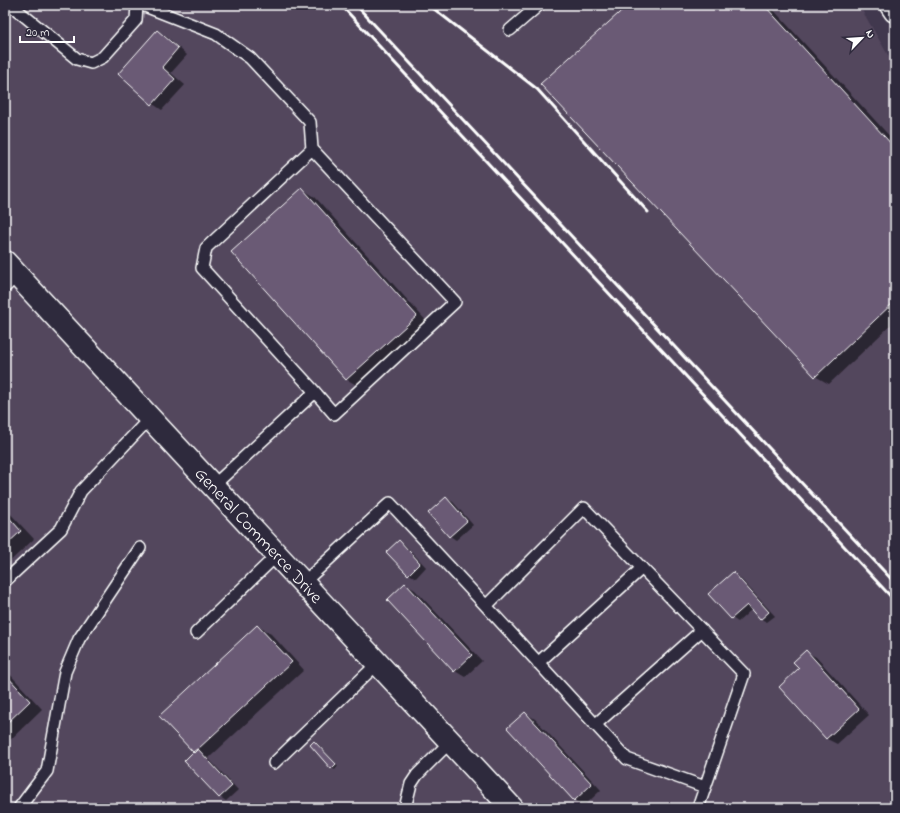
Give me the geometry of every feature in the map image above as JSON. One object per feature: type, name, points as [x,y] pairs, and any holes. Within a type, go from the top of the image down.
[{"type":"street","points":[[891,5],[895,11]]},
{"type":"street","name":"General Commerce Drive","points":[[9,275],[150,418],[512,808]]},
{"type":"lane","points":[[11,5],[77,59],[91,63],[103,57],[136,20],[137,5]]},
{"type":"lane","points":[[142,5],[216,34],[250,58],[310,122],[312,149],[455,302],[334,414],[202,268],[206,248],[312,149]]},
{"type":"lane","points":[[510,30],[539,5]]},
{"type":"lane","points":[[213,486],[315,392]]},
{"type":"lane","points":[[5,581],[60,529],[81,491],[150,418]]},
{"type":"lane","points":[[303,583],[390,503],[627,759],[705,786]]},
{"type":"lane","points":[[486,606],[584,508],[744,674],[698,808]]},
{"type":"lane","points":[[19,808],[47,771],[65,672],[79,639],[140,548]]},
{"type":"lane","points":[[196,632],[277,555]]},
{"type":"lane","points":[[538,663],[642,568]]},
{"type":"lane","points":[[596,725],[702,630]]},
{"type":"lane","points":[[274,763],[378,663]]},
{"type":"lane","points":[[405,808],[411,784],[417,775],[451,742]]},
{"type":"shaded area","points":[[5,5],[859,5],[895,67],[895,808],[5,808]]},
{"type":"building","points":[[628,5],[764,5],[895,148],[895,301],[815,377],[540,84]]},
{"type":"building","points":[[157,30],[178,48],[162,67],[175,79],[152,105],[118,74]]},
{"type":"building","points":[[302,188],[417,316],[346,380],[231,252]]},
{"type":"building","points":[[446,497],[467,521],[449,537],[428,513]]},
{"type":"building","points":[[5,513],[21,531],[5,546]]},
{"type":"building","points":[[399,540],[420,563],[408,575],[386,552]]},
{"type":"building","points":[[733,572],[769,612],[760,620],[747,605],[731,619],[708,594]]},
{"type":"building","points":[[405,583],[472,655],[454,672],[387,600]]},
{"type":"building","points":[[257,625],[292,662],[193,752],[159,716]]},
{"type":"building","points":[[806,650],[859,709],[826,739],[779,687],[799,668],[793,662]]},
{"type":"building","points":[[5,674],[30,701],[5,725]]},
{"type":"building","points":[[525,712],[592,784],[574,801],[507,728]]},
{"type":"building","points":[[314,741],[336,764],[331,769],[310,745]]},
{"type":"building","points":[[198,749],[232,786],[219,798],[184,761]]},
{"type":"railway","points":[[341,5],[895,601]]},
{"type":"railway","points":[[356,5],[895,583]]},
{"type":"railway","points":[[429,5],[537,89],[648,212]]}]
